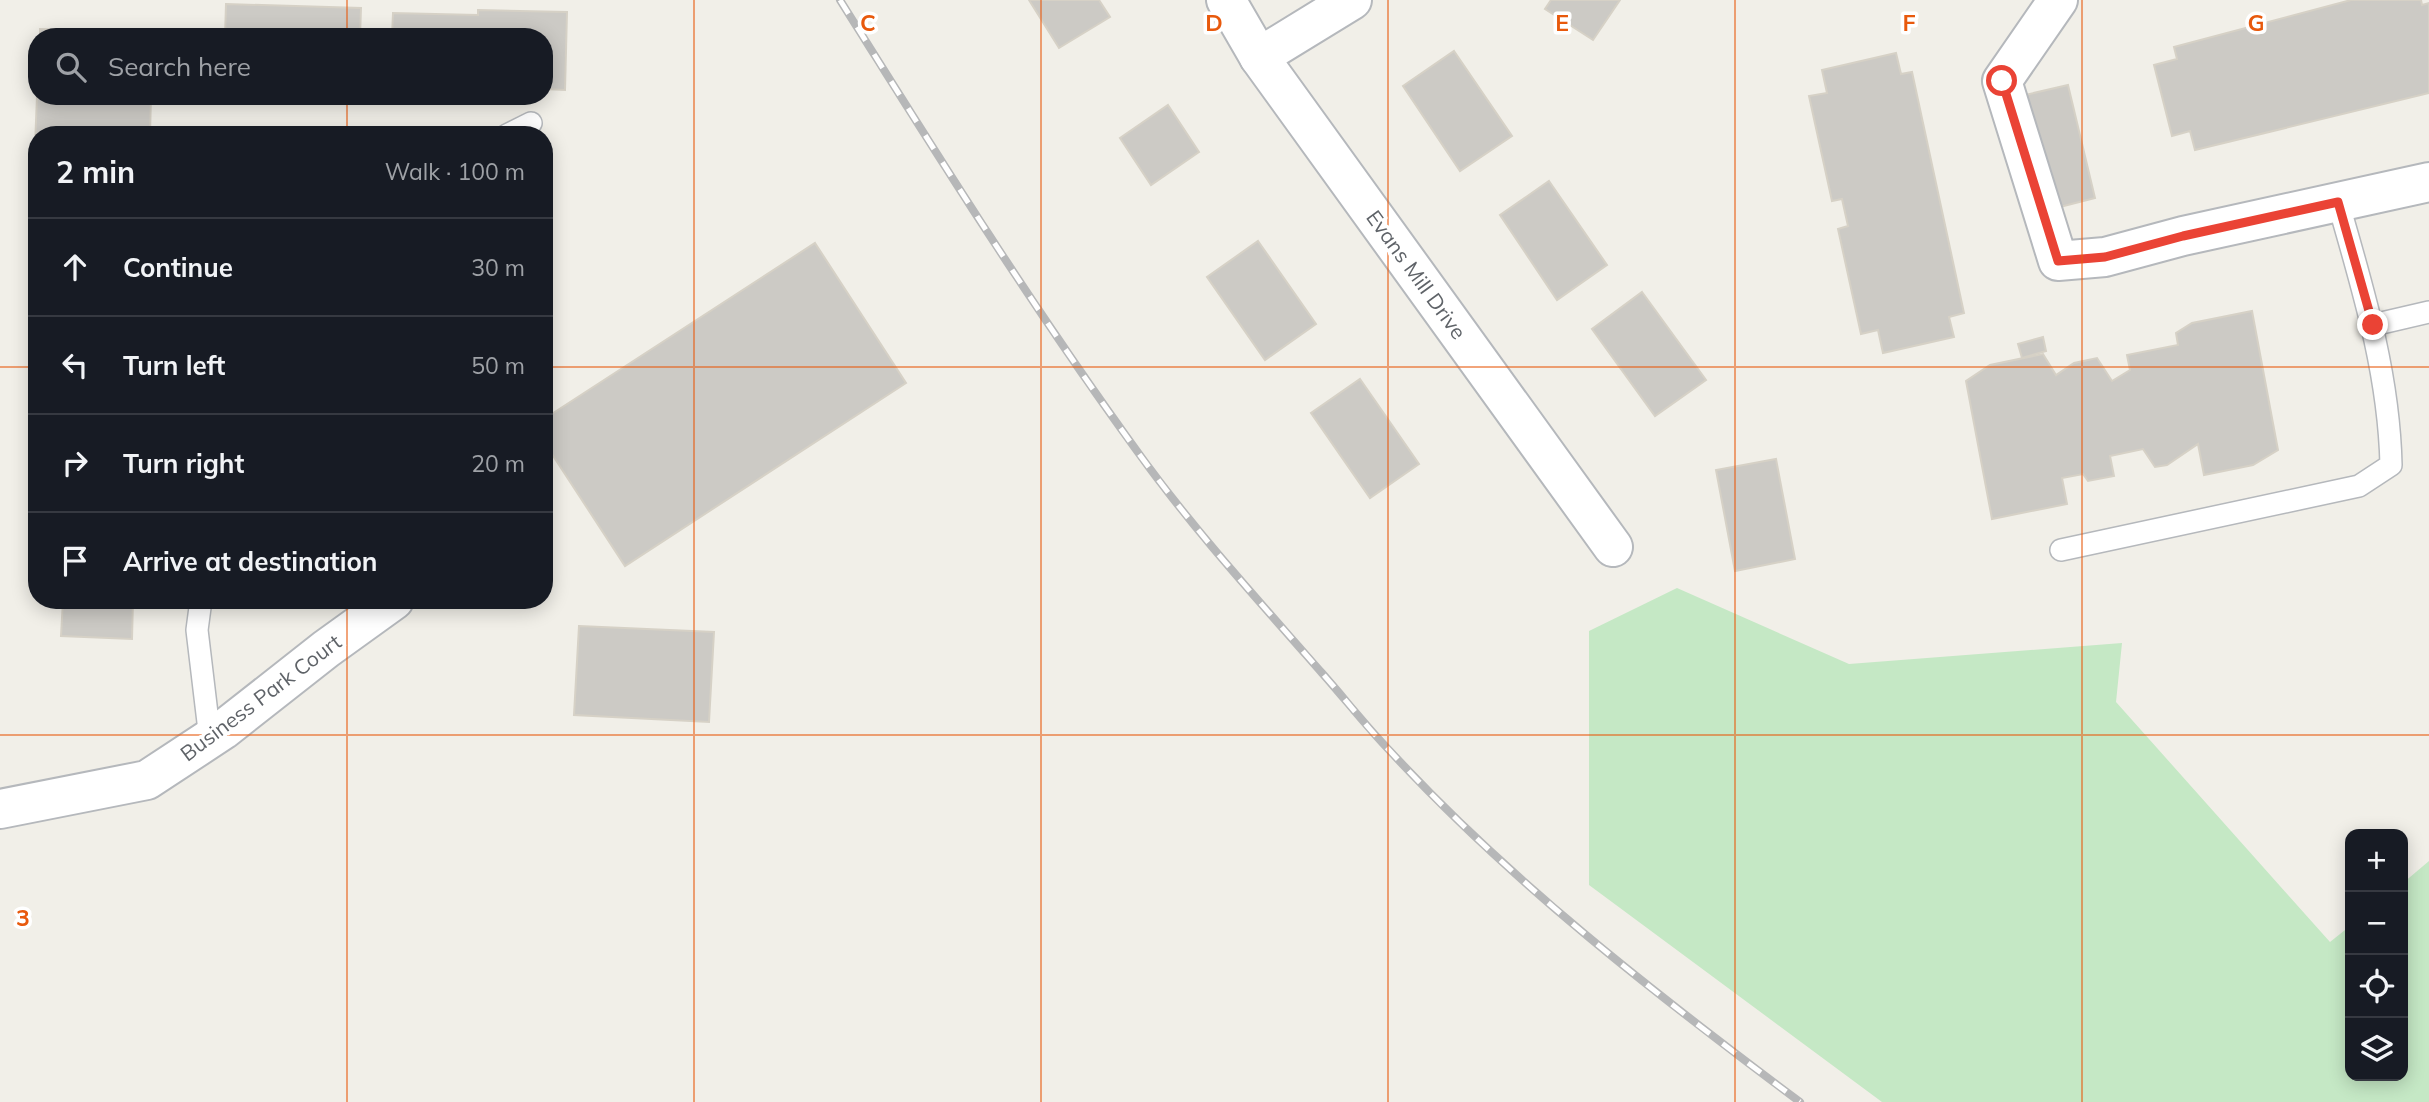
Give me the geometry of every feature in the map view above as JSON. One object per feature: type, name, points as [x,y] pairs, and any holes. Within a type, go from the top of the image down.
[{"type":"street","name":"Evans Mill Drive","points":[[1226,0],[1259,57],[1613,547]]},
{"type":"street","points":[[1259,57],[1352,0]]},
{"type":"street","points":[[2058,0],[2002,81],[2058,261],[2105,257],[2183,236],[2429,181]]},
{"type":"street","name":"Business Park Court","points":[[0,809],[147,780],[210,739],[382,609]]},
{"type":"lane","points":[[525,126],[531,123]]},
{"type":"lane","points":[[2061,550],[2359,486],[2391,466],[2390,424],[2373,325],[2338,202]]},
{"type":"lane","points":[[2373,325],[2429,312]]},
{"type":"lane","points":[[200,609],[197,630],[210,739]]},
{"type":"green space","points":[[1677,588],[1849,664],[2122,643],[2116,702],[2330,942],[2345,930],[2345,1081],[2408,1081],[2408,879],[2429,861],[2429,1102],[1882,1102],[1589,885],[1589,631]]},
{"type":"building","points":[[1029,0],[1099,0],[1110,17],[1059,48]]},
{"type":"building","points":[[1551,0],[1620,0],[1593,40],[1545,9]]},
{"type":"building","points":[[2351,0],[2421,0],[2422,5],[2429,3],[2429,93],[2195,150],[2190,131],[2172,136],[2154,65],[2177,59],[2174,47]]},
{"type":"building","points":[[226,4],[361,8],[360,28],[225,28]]},
{"type":"building","points":[[478,10],[567,12],[565,90],[553,89],[553,28],[392,28],[393,13],[478,15]]},
{"type":"building","points":[[1454,51],[1512,136],[1460,171],[1403,86]]},
{"type":"building","points":[[1896,53],[1901,74],[1912,72],[1964,313],[1949,317],[1954,337],[1883,353],[1878,330],[1861,334],[1838,229],[1848,226],[1842,199],[1832,201],[1809,96],[1827,93],[1822,70]]},
{"type":"building","points":[[2068,85],[2095,198],[2052,209],[2025,95]]},
{"type":"building","points":[[37,105],[151,105],[150,126],[36,126]]},
{"type":"building","points":[[1168,105],[1199,152],[1151,185],[1120,138]]},
{"type":"building","points":[[1549,181],[1607,265],[1557,300],[1500,215]]},
{"type":"building","points":[[1258,241],[1316,324],[1265,360],[1207,277]]},
{"type":"building","points":[[815,243],[906,383],[625,566],[553,456],[553,413]]},
{"type":"building","points":[[1642,292],[1706,380],[1655,416],[1592,329]]},
{"type":"building","points":[[2252,311],[2278,450],[2253,465],[2204,475],[2198,444],[2167,465],[2155,467],[2143,449],[2110,456],[2114,476],[2088,481],[2083,474],[2062,478],[2067,504],[1992,519],[1966,381],[1990,365],[2043,354],[2056,375],[2074,363],[2097,358],[2112,381],[2130,370],[2127,355],[2178,345],[2176,333],[2192,323]]},
{"type":"building","points":[[2043,337],[2046,351],[2022,358],[2018,344]]},
{"type":"building","points":[[1360,379],[1419,464],[1370,498],[1311,413]]},
{"type":"building","points":[[1776,459],[1795,559],[1735,571],[1716,470]]},
{"type":"building","points":[[62,609],[133,609],[132,639],[61,636]]},
{"type":"building","points":[[579,626],[714,632],[709,722],[574,715]]},
{"type":"railway","points":[[840,0],[1022,284],[1158,480],[1364,722],[1437,800],[1536,892],[1640,979],[1800,1102]]},
{"type":"route","points":[[2002,81],[2058,261],[2105,257],[2183,236],[2338,202],[2373,325]]}]
